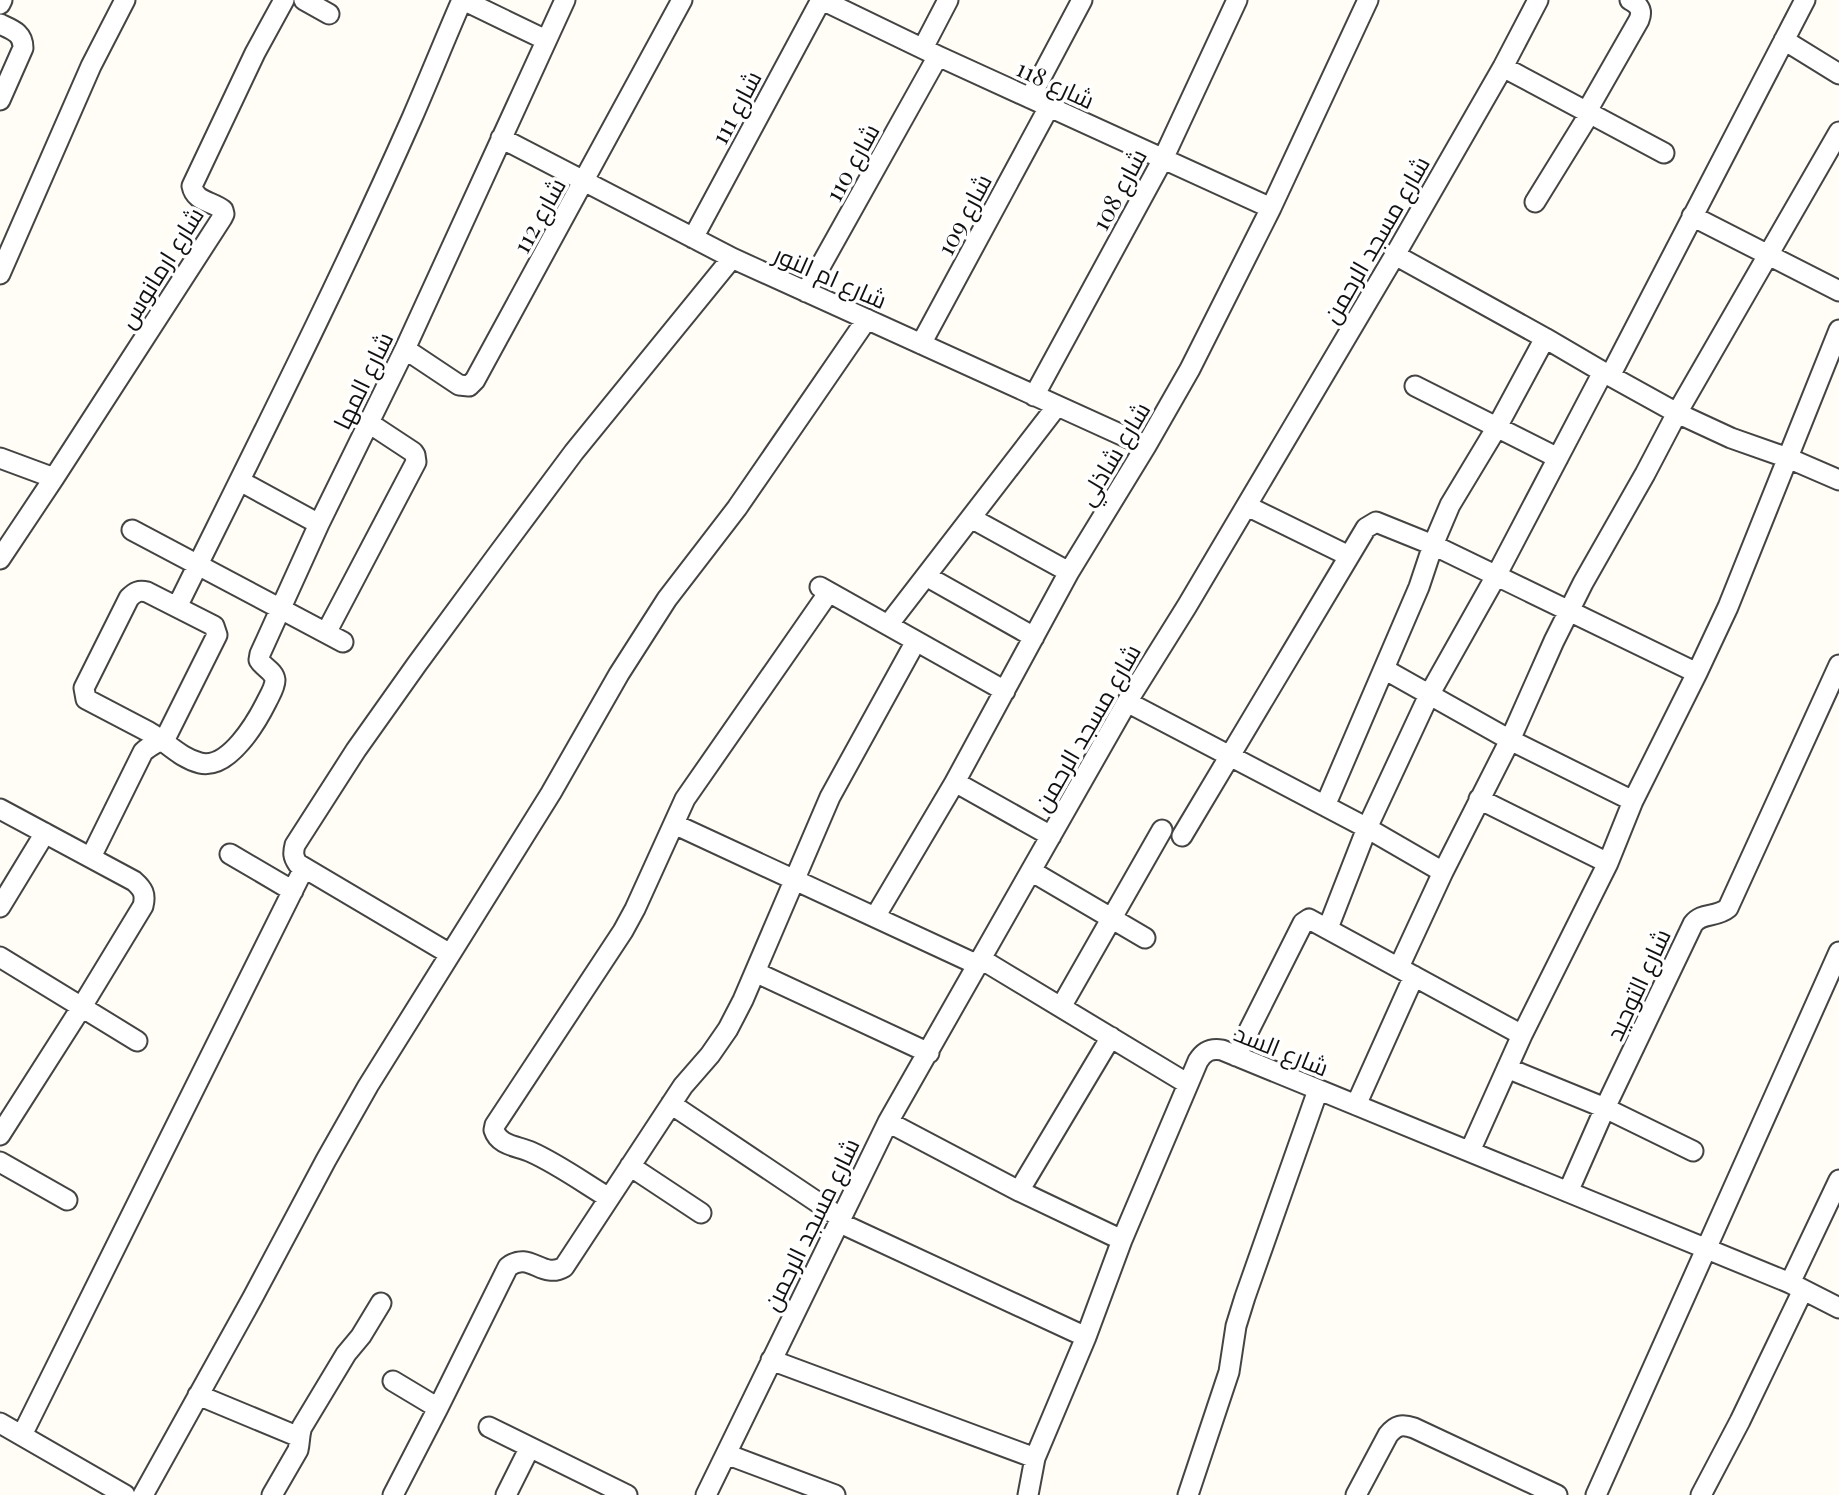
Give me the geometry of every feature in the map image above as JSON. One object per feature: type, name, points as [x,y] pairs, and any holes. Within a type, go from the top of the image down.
[{"type":"street","points":[[0,274],[91,66],[125,0]]},
{"type":"street","name":"شارع ارمانوس","points":[[0,559],[222,218],[223,210],[197,197],[192,186],[255,53],[284,0]]},
{"type":"street","points":[[304,0],[329,13]]},
{"type":"street","points":[[177,607],[240,481],[412,118],[462,0],[546,40]]},
{"type":"street","name":"شارع المها","points":[[162,740],[179,754],[202,764],[212,762],[238,745],[257,720],[275,680],[259,660],[319,524],[405,349],[565,0]]},
{"type":"street","name":"شارع 112","points":[[405,349],[459,385],[472,384],[682,0]]},
{"type":"street","name":"شارع 118","points":[[822,0],[1271,208]]},
{"type":"street","name":"شارع 111","points":[[693,237],[822,0]]},
{"type":"street","name":"شارع 110","points":[[806,292],[930,52],[948,0]]},
{"type":"street","points":[[1030,98],[1082,0]]},
{"type":"street","name":"شارع 108","points":[[1034,396],[1163,159],[1237,0]]},
{"type":"street","name":"شارع شاذلي","points":[[875,917],[955,782],[1069,572],[1190,369],[1271,208],[1368,0]]},
{"type":"street","name":"شارع مسجد الرحمن","points":[[706,1495],[888,1122],[1127,702],[1247,506],[1395,255],[1503,67],[1538,0]]},
{"type":"street","points":[[1535,202],[1639,20],[1640,9],[1630,0]]},
{"type":"street","points":[[1328,928],[1367,828],[1429,695],[1692,216],[1805,0]]},
{"type":"street","points":[[0,24],[20,34],[23,48],[0,100]]},
{"type":"street","points":[[1784,40],[1839,74]]},
{"type":"street","points":[[1503,67],[1664,153]]},
{"type":"street","name":"شارع 109","points":[[921,344],[1049,107]]},
{"type":"street","points":[[1356,1105],[1443,872],[1510,740],[1568,611],[1839,132]]},
{"type":"street","name":"شارع ام النور","points":[[501,138],[732,258],[1146,446]]},
{"type":"street","points":[[1692,216],[1839,291]]},
{"type":"street","points":[[1395,255],[1678,413],[1731,438],[1839,480]]},
{"type":"street","points":[[450,954],[298,864],[293,852],[295,845],[356,750],[409,675],[573,452],[732,258]]},
{"type":"street","points":[[143,1495],[350,1118],[558,781],[644,634],[667,599],[737,508],[867,319]]},
{"type":"street","points":[[1470,1151],[1522,1035],[1608,863],[1633,801],[1728,607],[1839,330]]},
{"type":"street","points":[[1325,806],[1419,587],[1454,496],[1497,427],[1545,338]]},
{"type":"street","points":[[1415,386],[1558,458]]},
{"type":"street","points":[[888,625],[1057,406]]},
{"type":"street","points":[[132,530],[335,638],[416,462],[413,452],[369,423]]},
{"type":"street","points":[[0,458],[54,478]]},
{"type":"street","points":[[240,481],[319,524]]},
{"type":"street","points":[[1247,506],[1349,556]]},
{"type":"street","points":[[971,518],[1069,572]]},
{"type":"street","points":[[1182,836],[1366,528],[1376,522],[1433,545],[1697,673]]},
{"type":"street","points":[[926,576],[1034,637]]},
{"type":"street","points":[[609,1198],[537,1155],[498,1139],[495,1125],[623,931],[685,799],[824,589],[1005,691]]},
{"type":"street","points":[[91,858],[143,752],[162,740],[171,729],[217,635],[214,626],[148,592],[141,591],[130,598],[84,688],[86,699],[162,740]]},
{"type":"street","points":[[393,1495],[508,1267],[521,1261],[553,1271],[564,1267],[683,1086],[728,1029],[830,797],[916,641]]},
{"type":"street","name":"شارع التوحيد","points":[[1568,1192],[1693,924],[1697,918],[1717,915],[1728,908],[1839,665]]},
{"type":"street","points":[[1384,669],[1510,740],[1633,801]]},
{"type":"street","points":[[1127,702],[1367,828],[1443,872]]},
{"type":"street","points":[[955,782],[1051,836]]},
{"type":"street","points":[[1479,799],[1608,863]]},
{"type":"street","points":[[0,809],[134,881],[142,888],[145,897],[143,906],[82,1008],[0,1135]]},
{"type":"street","points":[[674,824],[875,917],[980,962],[1188,1084]]},
{"type":"street","points":[[1060,1007],[1162,830]]},
{"type":"street","points":[[0,908],[45,833]]},
{"type":"street","points":[[230,854],[293,891]]},
{"type":"street","points":[[22,1435],[304,868]]},
{"type":"street","points":[[1031,871],[1145,938]]},
{"type":"street","points":[[1236,1056],[1303,923],[1309,919],[1522,1035]]},
{"type":"street","points":[[1596,1495],[1839,952]]},
{"type":"street","points":[[0,957],[137,1041]]},
{"type":"street","points":[[755,972],[929,1052]]},
{"type":"street","points":[[1019,1191],[1111,1037]]},
{"type":"street","name":"شارع السد","points":[[1028,1495],[1035,1458],[1086,1337],[1122,1240],[1198,1061],[1202,1055],[1215,1049],[1222,1049],[1470,1151],[1796,1287],[1839,1308]]},
{"type":"street","points":[[1507,1068],[1605,1108],[1693,1151]]},
{"type":"street","points":[[1188,1495],[1229,1372],[1236,1326],[1245,1297],[1318,1090]]},
{"type":"street","points":[[671,1104],[840,1220],[1086,1337]]},
{"type":"street","points":[[888,1122],[1019,1191],[1122,1240]]},
{"type":"street","points":[[0,1162],[67,1200]]},
{"type":"street","points":[[630,1167],[701,1213]]},
{"type":"street","points":[[1700,1495],[1740,1421],[1839,1180]]},
{"type":"street","points":[[272,1495],[298,1450],[302,1427],[346,1354],[361,1336],[381,1303]]},
{"type":"street","points":[[771,1360],[1035,1458]]},
{"type":"street","points":[[393,1381],[438,1408]]},
{"type":"street","points":[[198,1395],[299,1437]]},
{"type":"street","points":[[0,1423],[125,1495]]},
{"type":"street","points":[[1356,1495],[1388,1435],[1400,1425],[1408,1425],[1557,1495]]},
{"type":"street","points":[[489,1427],[627,1495]]},
{"type":"street","points":[[506,1495],[530,1449]]},
{"type":"street","points":[[726,1454],[835,1495]]}]
